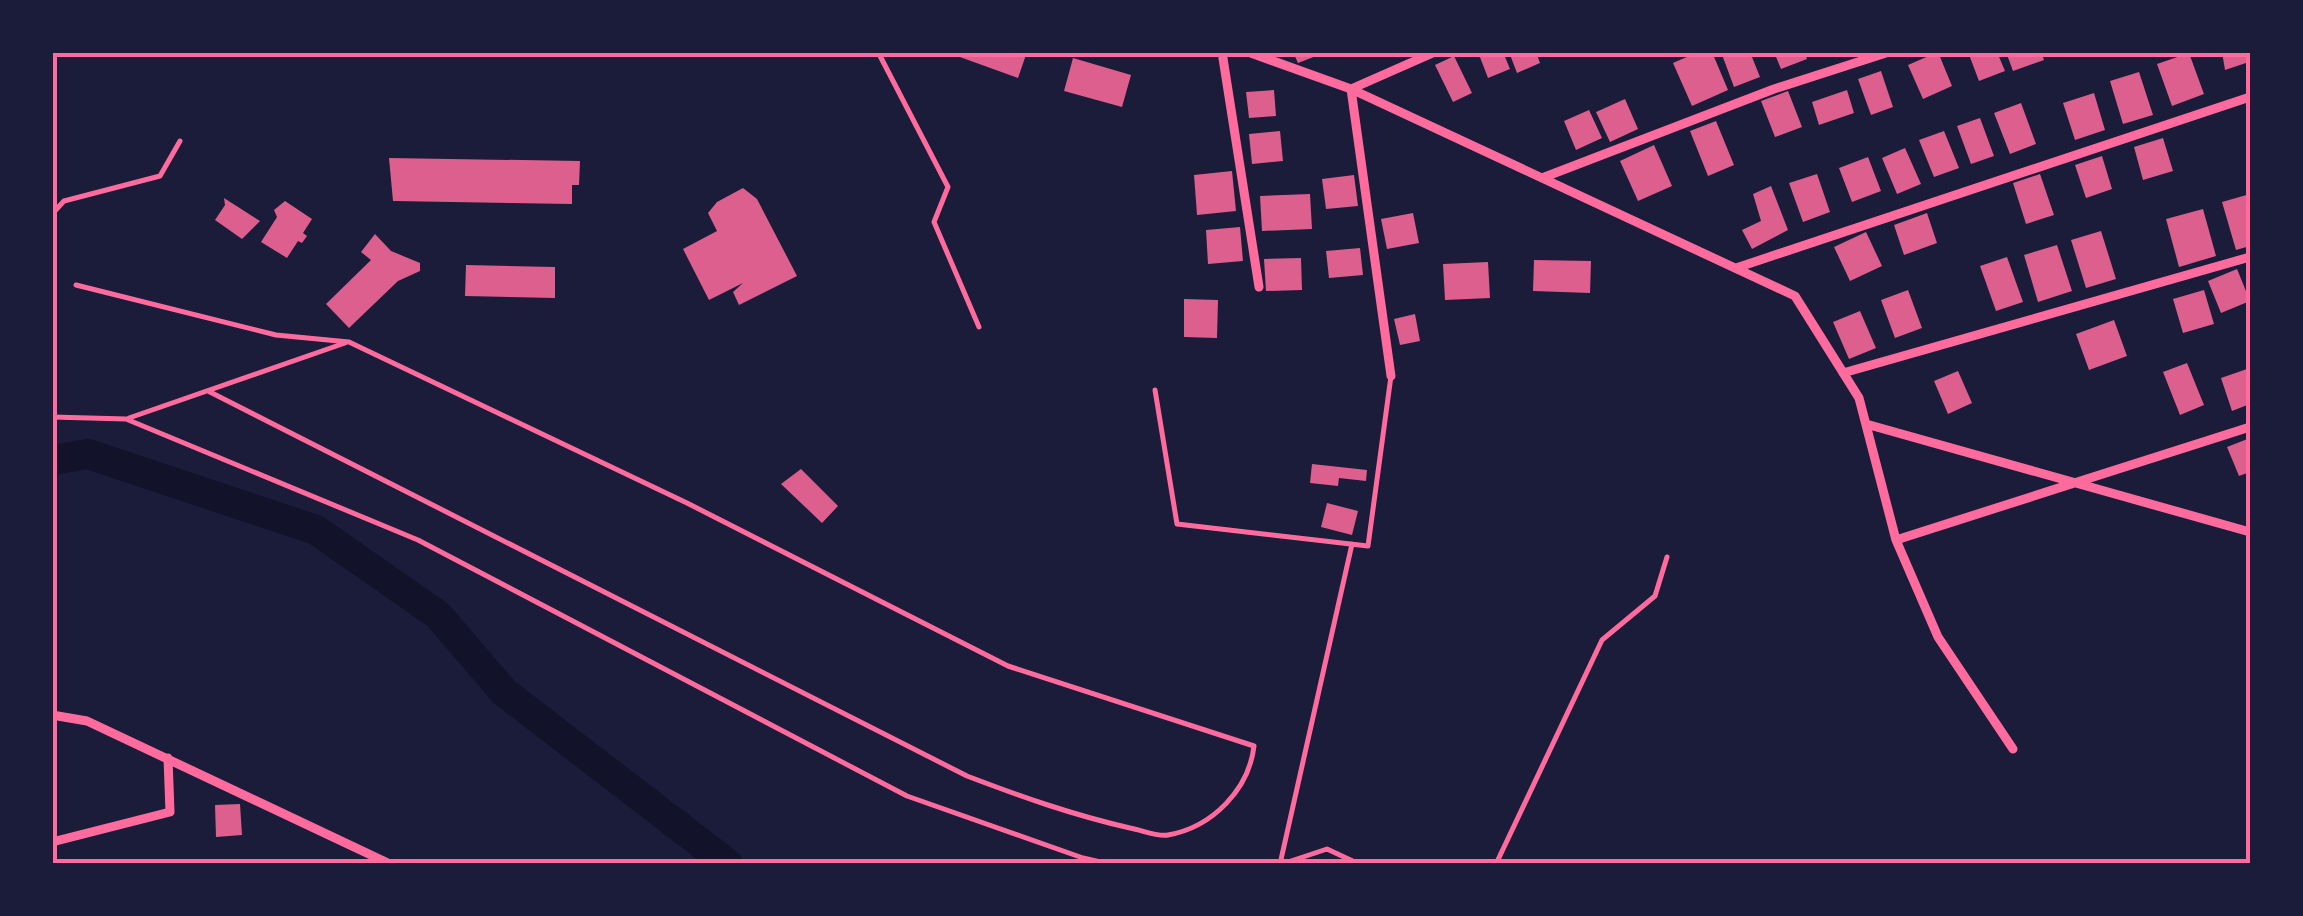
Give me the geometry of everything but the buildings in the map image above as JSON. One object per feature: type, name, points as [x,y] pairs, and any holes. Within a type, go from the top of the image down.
[{"type":"street","points":[[1222,52],[1259,288]]},
{"type":"street","points":[[1248,52],[1351,89],[1795,296],[1859,398],[1896,540],[1938,637],[2013,750]]},
{"type":"street","points":[[1351,89],[1435,52]]},
{"type":"street","points":[[1542,178],[1774,89],[1889,52]]},
{"type":"street","points":[[1351,89],[1391,376]]},
{"type":"street","points":[[1736,268],[2250,97]]},
{"type":"street","points":[[1844,373],[2250,257]]},
{"type":"street","points":[[1866,424],[2080,481],[2250,532]]},
{"type":"street","points":[[1896,540],[2250,427]]},
{"type":"street","points":[[52,714],[87,721],[390,864]]},
{"type":"street","points":[[52,842],[170,812],[168,758]]},
{"type":"lane","points":[[878,52],[948,187],[934,222],[979,328]]},
{"type":"lane","points":[[52,214],[64,201],[160,176],[180,142]]},
{"type":"lane","points":[[76,285],[276,335],[350,342],[687,503],[1008,666],[1254,746],[1252,768],[1234,798],[1200,823],[1166,836],[1064,813],[967,776],[208,391]]},
{"type":"lane","points":[[52,417],[126,419],[350,342]]},
{"type":"lane","points":[[1155,390],[1177,524],[1368,546],[1391,376]]},
{"type":"lane","points":[[126,419],[418,540],[907,796],[1109,864]]},
{"type":"lane","points":[[1281,864],[1352,544]]},
{"type":"lane","points":[[1496,864],[1602,640],[1655,596],[1667,557]]},
{"type":"lane","points":[[1281,864],[1327,849],[1358,864]]},
{"type":"waterway","points":[[52,460],[88,454],[316,530],[438,615],[504,692],[728,864]]}]
